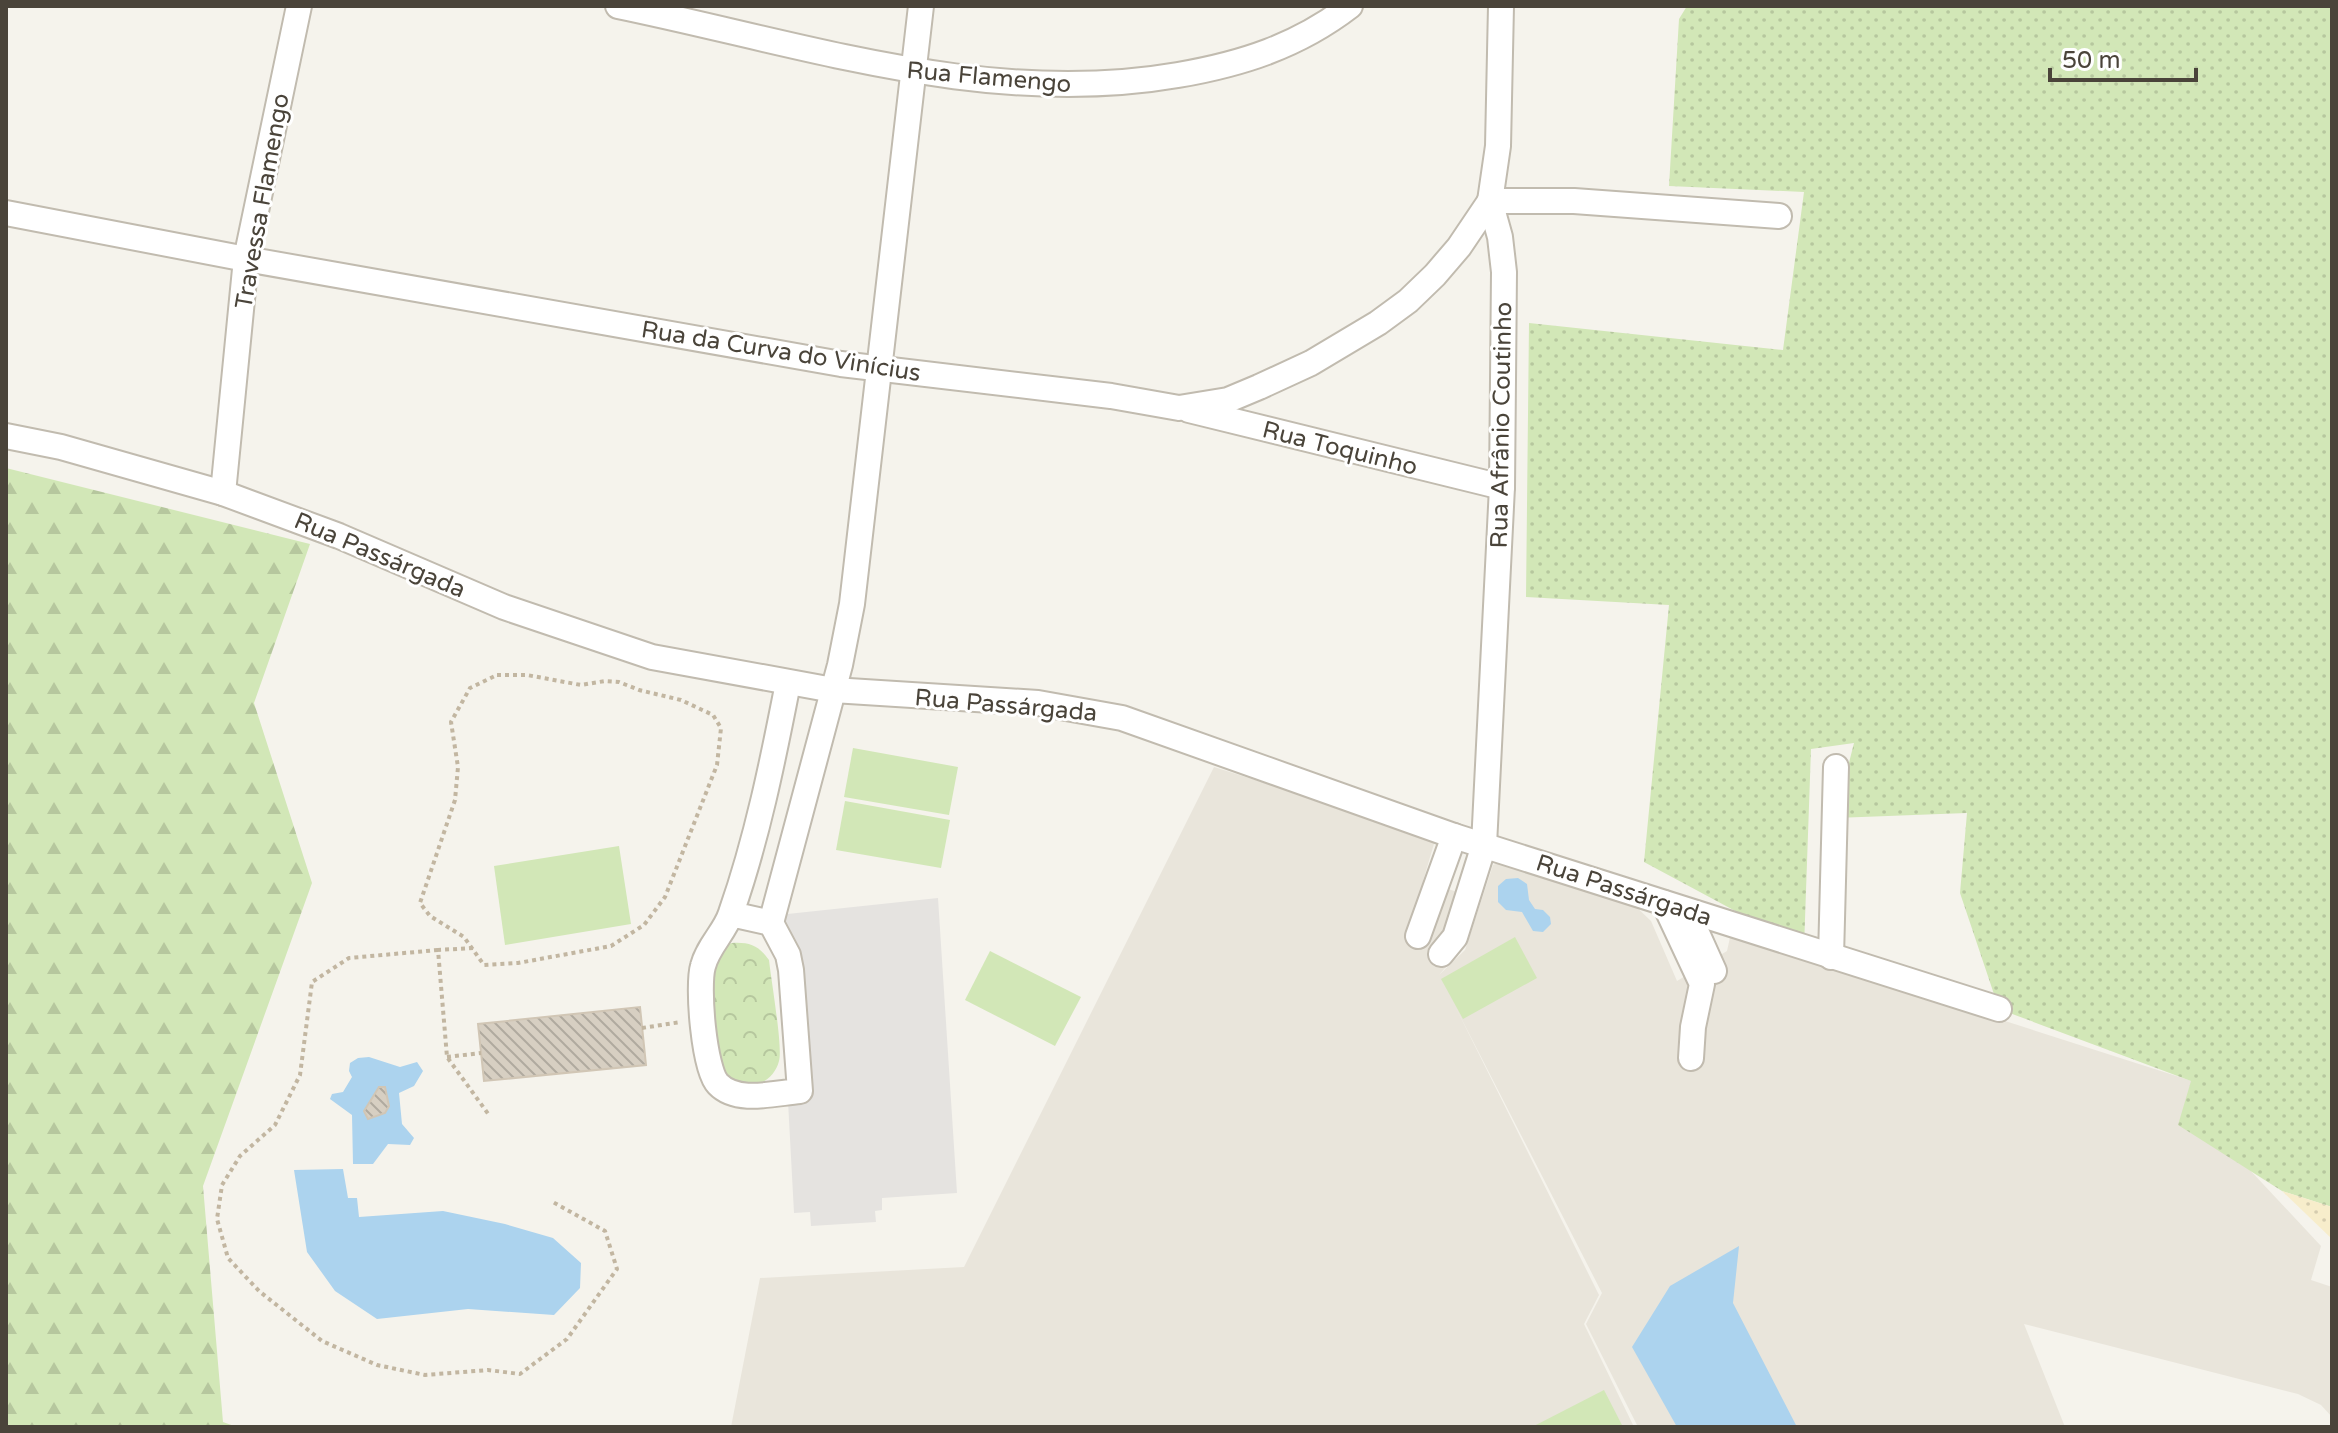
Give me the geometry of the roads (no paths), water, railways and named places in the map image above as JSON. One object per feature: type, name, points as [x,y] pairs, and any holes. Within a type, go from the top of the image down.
[{"type":"street","name":"Travessa Flamengo","points":[[223,493],[246,259],[299,6]]},
{"type":"street","name":"Rua Flamengo","points":[[618,6],[658,10],[875,65],[1053,86],[1105,85],[1218,68],[1261,56],[1303,37],[1350,6]]},
{"type":"street","points":[[788,683],[771,766],[731,914],[702,967],[706,1059],[710,1073],[730,1093],[743,1095],[800,1091],[791,970],[788,955],[771,923],[833,690],[852,604],[921,6]]},
{"type":"street","name":"Rua Afrânio Coutinho","points":[[1441,954],[1455,937],[1484,845],[1502,487],[1504,272],[1500,237],[1490,201],[1498,146],[1501,6]]},
{"type":"street","name":"Rua da Curva do Vinícius","points":[[6,213],[246,259],[879,369],[1111,396],[1179,408],[1228,400],[1259,387],[1311,363],[1378,323],[1408,301],[1435,275],[1459,247],[1490,201]]},
{"type":"street","points":[[1490,201],[1574,201],[1779,216]]},
{"type":"street","name":"Rua Toquinho","points":[[1179,408],[1502,487]]},
{"type":"street","name":"Rua Passárgada","points":[[6,436],[61,447],[223,493],[339,536],[504,607],[652,657],[833,690],[1038,703],[1099,712],[1160,730],[1454,836],[1999,1009]]},
{"type":"street","points":[[1831,957],[1836,767]]},
{"type":"street","points":[[1418,936],[1454,836]]},
{"type":"street","points":[[1675,907],[1711,962],[1719,989],[1706,1032],[1691,1058],[1693,1027],[1702,984],[1675,907]]},
{"type":"street","points":[[731,914],[771,923]]},
{"type":"water","points":[[1518,878],[1527,884],[1529,900],[1535,909],[1543,910],[1550,917],[1551,924],[1543,932],[1533,931],[1522,912],[1506,910],[1498,902],[1498,886],[1506,879]]},
{"type":"water","points":[[369,1057],[400,1067],[417,1062],[423,1071],[414,1086],[399,1093],[402,1124],[414,1138],[410,1145],[388,1144],[373,1164],[353,1164],[352,1115],[330,1099],[332,1094],[343,1092],[352,1077],[350,1063]],"holes":[[[379,1087],[385,1088],[389,1106],[385,1113],[368,1119],[364,1111]]]},
{"type":"water","points":[[343,1169],[348,1198],[357,1198],[359,1217],[443,1211],[553,1238],[581,1263],[580,1288],[554,1315],[468,1309],[377,1319],[335,1291],[307,1252],[294,1170]]},
{"type":"water","points":[[1739,1246],[1733,1303],[1797,1427],[1677,1427],[1632,1347],[1670,1286]]}]
